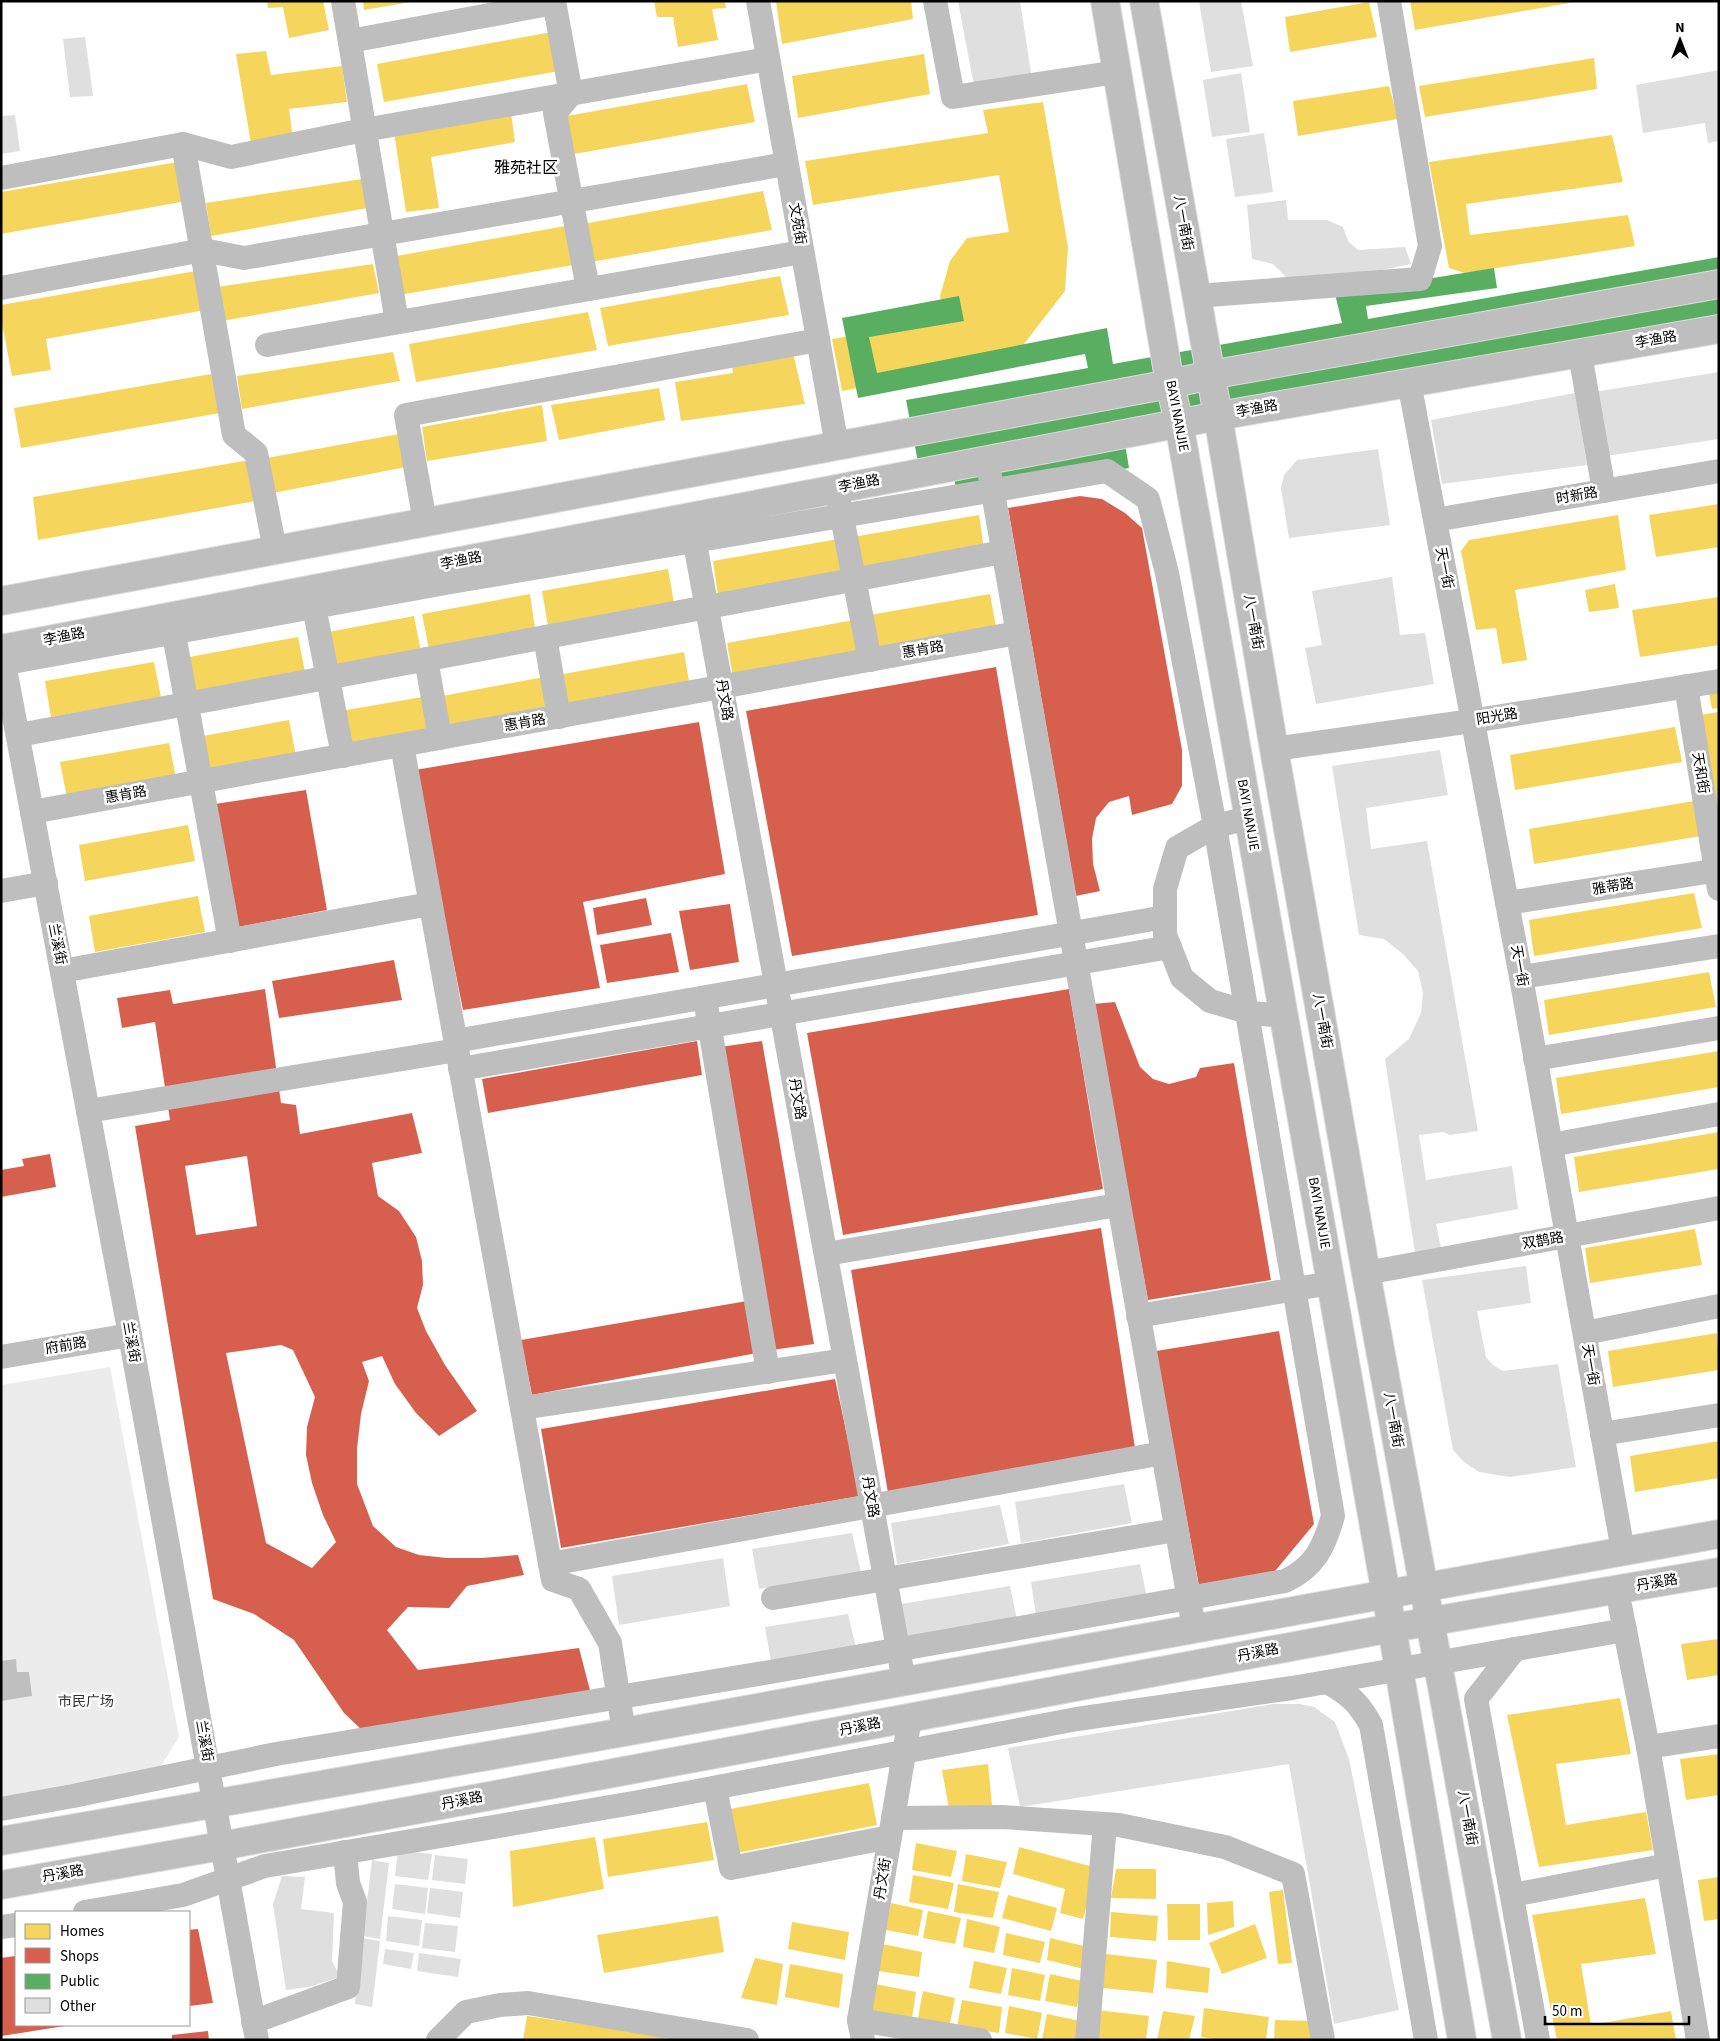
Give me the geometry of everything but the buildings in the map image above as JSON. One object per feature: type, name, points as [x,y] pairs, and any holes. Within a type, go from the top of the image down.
[{"type":"main road","name":"BAYI NANJIE","points":[[1105,1],[1170,384],[1179,423],[1392,1628]]},
{"type":"main road","name":"八一南街","points":[[1144,1],[1366,1272],[1507,2040]]},
{"type":"main road","points":[[1,601],[1210,375],[1719,284]]},
{"type":"main road","name":"李渔路","points":[[2,654],[692,529],[836,489],[1179,423],[1719,329]]},
{"type":"main road","points":[[1,1841],[624,1732],[1719,1534]]},
{"type":"main road","name":"丹溪路","points":[[1,1885],[221,1846],[1392,1628],[1719,1572]]},
{"type":"main road","points":[[1392,1628],[1462,2040]]},
{"type":"street","points":[[343,1],[397,322]]},
{"type":"street","name":"文苑街","points":[[758,1],[836,446]]},
{"type":"street","points":[[935,1],[953,97],[1117,72]]},
{"type":"street","points":[[1196,296],[1420,279],[1430,246],[1389,1]]},
{"type":"street","points":[[350,41],[554,2],[570,94],[556,113],[588,289]]},
{"type":"street","points":[[1,178],[183,144],[231,157],[364,130],[768,59]]},
{"type":"street","points":[[183,144],[234,435],[256,453],[275,550]]},
{"type":"street","points":[[1,288],[203,250],[244,258],[786,164]]},
{"type":"street","points":[[267,345],[802,252]]},
{"type":"street","points":[[425,522],[406,415],[818,340]]},
{"type":"street","points":[[1580,354],[1604,491]]},
{"type":"street","name":"天一街","points":[[1409,382],[1521,977],[1623,1551]]},
{"type":"street","points":[[988,460],[1075,963],[1194,1628]]},
{"type":"street","points":[[1,1808],[276,1754],[619,1698],[1285,1581],[1302,1573],[1317,1555],[1327,1536],[1333,1516],[1215,826],[1166,573],[1148,499],[1107,471],[842,516],[692,529]]},
{"type":"street","name":"时新路","points":[[1435,520],[1719,471]]},
{"type":"street","points":[[836,489],[870,660]]},
{"type":"street","name":"丹文路","points":[[692,529],[904,1681]]},
{"type":"street","points":[[19,735],[1004,552]]},
{"type":"street","points":[[312,598],[344,756]]},
{"type":"street","points":[[172,624],[230,941]]},
{"type":"street","name":"惠肯路","points":[[32,812],[1018,633]]},
{"type":"street","points":[[544,637],[558,717]]},
{"type":"street","name":"兰溪街","points":[[2,654],[19,735],[130,1335],[255,2031]]},
{"type":"street","points":[[426,659],[440,738]]},
{"type":"street","name":"阳光路","points":[[1274,749],[1472,721],[1719,681]]},
{"type":"street","name":"天和街","points":[[1686,686],[1718,876]]},
{"type":"street","points":[[402,745],[553,1580],[580,1589],[610,1643],[624,1732]]},
{"type":"street","points":[[1249,818],[1215,826],[1177,848],[1165,889],[1165,935],[1182,978],[1210,1001],[1246,1011],[1284,1016]]},
{"type":"street","name":"雅蒂路","points":[[1507,904],[1718,876]]},
{"type":"street","points":[[1,891],[46,883]]},
{"type":"street","points":[[62,971],[430,904]]},
{"type":"street","points":[[457,1053],[704,997],[1165,917]]},
{"type":"street","points":[[1521,977],[1719,946]]},
{"type":"street","points":[[88,1111],[457,1053],[710,1026],[1170,947]]},
{"type":"street","points":[[704,997],[768,1372]]},
{"type":"street","points":[[1535,1059],[1719,1028]]},
{"type":"street","points":[[1551,1145],[1719,1114]]},
{"type":"street","points":[[826,1254],[1118,1205]]},
{"type":"street","name":"双鹊路","points":[[1366,1272],[1568,1236],[1718,1213]]},
{"type":"street","points":[[1138,1316],[1331,1283]]},
{"type":"street","points":[[1585,1333],[1719,1306]]},
{"type":"street","name":"府前路","points":[[1,1357],[130,1335]]},
{"type":"street","points":[[522,1408],[845,1360]]},
{"type":"street","points":[[1602,1434],[1719,1415]]},
{"type":"street","points":[[550,1564],[1163,1453]]},
{"type":"street","points":[[773,1598],[1176,1530]]},
{"type":"street","points":[[1617,1590],[1648,1747],[1698,2040]]},
{"type":"street","points":[[91,1911],[183,1895],[265,1866],[715,1788],[1077,1719],[1327,1682],[1625,1630]]},
{"type":"street","points":[[1515,1649],[1476,1698],[1538,2040]]},
{"type":"street","points":[[1327,1682],[1345,1692],[1356,1702],[1362,1708],[1371,1725],[1426,2040]]},
{"type":"street","name":"丹文街","points":[[861,2030],[891,1827],[910,1718]]},
{"type":"street","points":[[1648,1747],[1719,1736]]},
{"type":"street","points":[[715,1788],[730,1868],[891,1827],[1002,1817],[1119,1825],[1225,1847],[1293,1874],[1323,2040]]},
{"type":"street","points":[[1087,2040],[1105,1824]]},
{"type":"street","points":[[255,2031],[348,1987],[355,1902],[348,1883],[345,1852]]},
{"type":"street","points":[[1512,1895],[1668,1865]]},
{"type":"street","points":[[1,1927],[15,1925]]},
{"type":"street","points":[[438,2040],[466,2012],[500,2005],[528,2003],[679,2034],[747,2040]]},
{"type":"street","points":[[861,2030],[980,2040]]},
{"type":"green space","name":"市民广场","points":[[110,1367],[179,1737],[154,1777],[1,1803],[1,1385]]},
{"type":"shaded area","points":[[16,1659],[17,1672],[29,1672],[32,1696],[1,1701],[1,1661]]},
{"type":"district","name":"雅苑社区","points":[[526,168]]}]
